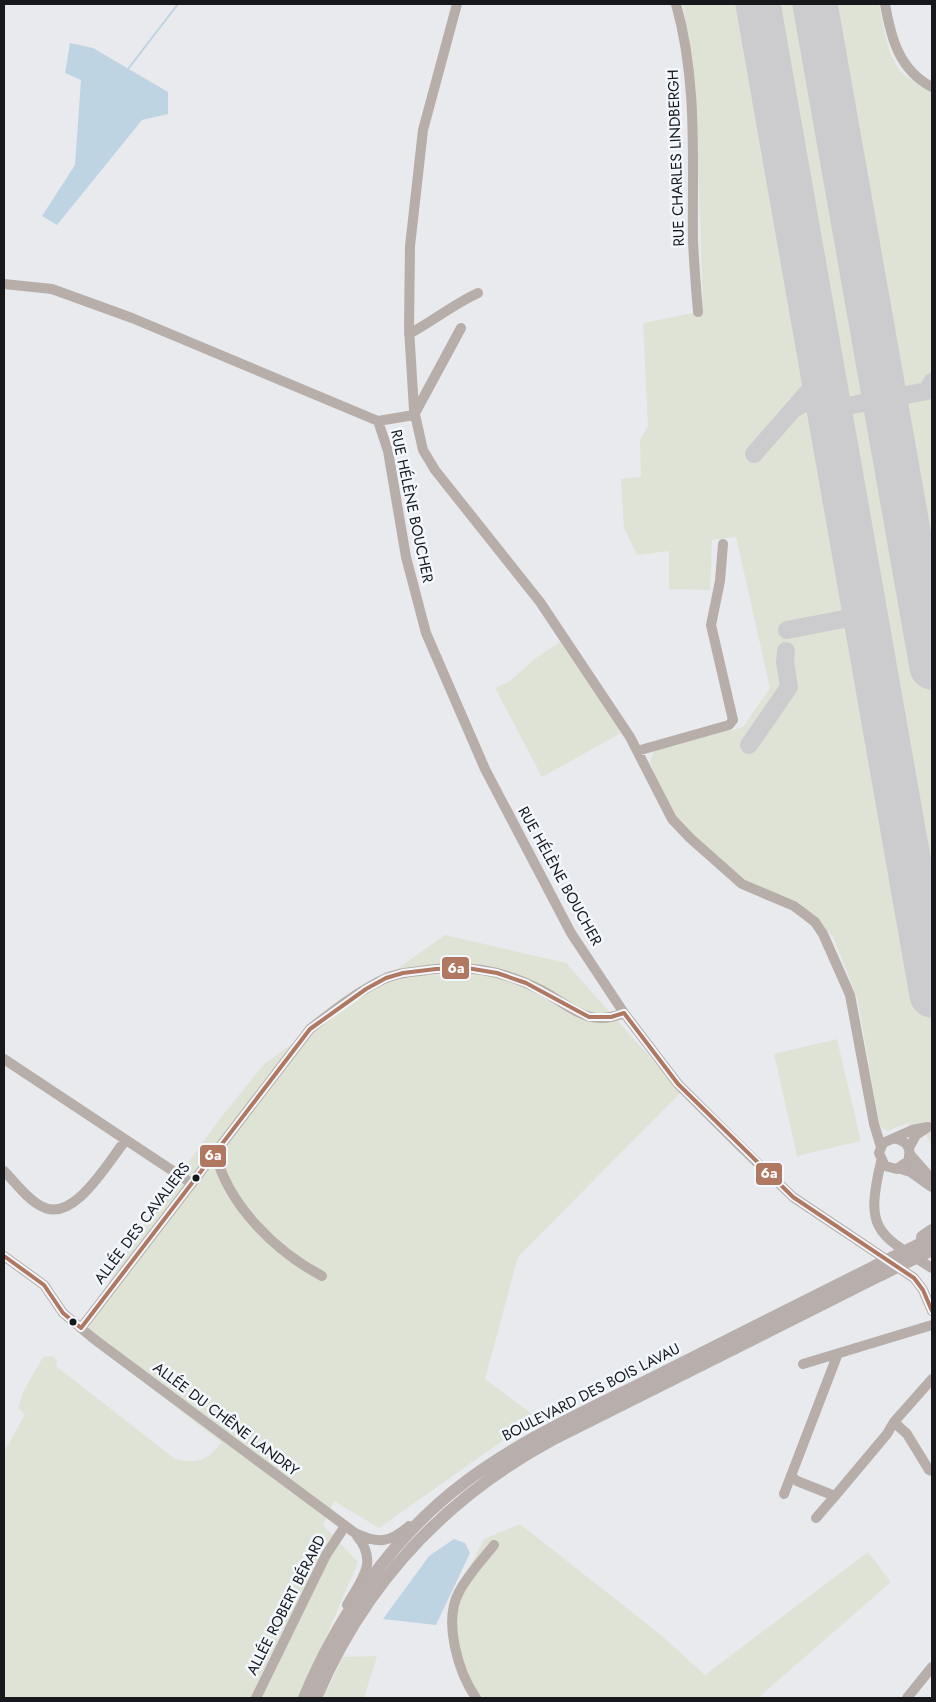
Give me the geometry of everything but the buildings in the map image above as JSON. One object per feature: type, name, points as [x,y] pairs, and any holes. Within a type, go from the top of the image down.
[{"type":"main road","points":[[909,1152],[921,1170],[932,1179]]},
{"type":"main road","points":[[895,1168],[911,1171],[932,1186]]},
{"type":"main road","name":"BOULEVARD DES BOIS LAVAU","points":[[316,1698],[344,1639],[381,1583],[413,1545],[472,1490],[552,1440],[878,1270],[929,1241]]},
{"type":"main road","name":"BOULEVARD DES BOIS LAVAU","points":[[304,1698],[322,1659],[371,1578],[412,1530],[449,1495],[498,1460],[545,1431],[878,1270]]},
{"type":"street","points":[[457,4],[423,130],[410,246],[409,334],[414,415],[423,450],[435,470],[540,602],[637,751],[663,805],[681,830],[742,884],[804,912],[815,922],[823,934],[850,995],[876,1130],[881,1147],[879,1153],[881,1162],[876,1185],[874,1215],[880,1229],[889,1240],[932,1268]]},
{"type":"street","name":"RUE CHARLES LINDBERGH","points":[[676,4],[689,63],[693,101],[693,242],[698,312]]},
{"type":"street","points":[[885,4],[888,25],[899,56],[916,77],[932,87]]},
{"type":"street","points":[[4,284],[52,289],[123,314],[378,421],[414,415]]},
{"type":"street","points":[[409,334],[430,323],[460,301],[478,293]]},
{"type":"street","points":[[414,415],[461,328]]},
{"type":"street","name":"RUE HÉLÈNE BOUCHER","points":[[378,421],[388,451],[406,557],[426,633],[485,770],[571,933],[624,1013],[678,1084],[793,1197],[914,1278],[923,1290],[932,1311]]},
{"type":"street","points":[[637,751],[729,725],[733,720],[711,625],[720,581],[723,544]]},
{"type":"street","name":"ALLÉE DES CAVALIERS","points":[[81,1328],[310,1029],[357,994],[388,977],[440,968],[464,967],[516,978],[543,991],[581,1016],[602,1018],[624,1013]]},
{"type":"street","points":[[4,1059],[191,1183]]},
{"type":"street","points":[[881,1147],[916,1128],[930,1127]]},
{"type":"street","points":[[876,1185],[909,1152],[916,1134],[930,1127]]},
{"type":"street","points":[[876,1130],[893,1139],[904,1142],[909,1152]]},
{"type":"street","points":[[4,1172],[40,1206],[54,1211],[65,1208],[82,1197],[125,1141]]},
{"type":"street","points":[[215,1152],[228,1184],[256,1226],[322,1276]]},
{"type":"street","points":[[881,1162],[895,1168]]},
{"type":"street","name":"ALLÉE DU CHÊNE LANDRY","points":[[4,1256],[44,1285],[63,1313],[81,1328],[345,1526],[354,1533],[366,1548],[369,1564],[327,1641],[322,1659]]},
{"type":"street","points":[[803,1364],[836,1356],[844,1350],[932,1325]]},
{"type":"street","points":[[784,1494],[836,1356]]},
{"type":"street","points":[[816,1518],[887,1434],[894,1422],[932,1379]]},
{"type":"street","points":[[894,1422],[907,1434],[929,1470],[932,1471]]},
{"type":"street","points":[[791,1476],[797,1481],[835,1496]]},
{"type":"street","name":"ALLÉE DU CHÊNE LANDRY","points":[[354,1533],[378,1542],[386,1540],[400,1534],[433,1504],[449,1495]]},
{"type":"street","name":"ALLÉE ROBERT BÉRARD","points":[[256,1698],[326,1555],[345,1526]]},
{"type":"street","points":[[476,1698],[460,1667],[454,1645],[453,1622],[458,1594],[494,1545]]},
{"type":"street","points":[[907,1698],[932,1667]]},
{"type":"shaded area","points":[[683,4],[879,4],[887,44],[895,62],[907,77],[932,90],[932,1147],[920,1128],[909,1124],[888,1131],[880,1126],[857,997],[833,937],[800,903],[749,883],[679,823],[667,804],[650,762],[654,751],[743,727],[770,688],[736,537],[712,540],[710,590],[669,589],[669,551],[637,555],[624,528],[621,479],[641,477],[640,440],[648,426],[643,323],[703,311],[696,100]]},
{"type":"shaded area","points":[[560,642],[621,733],[542,777],[495,688],[510,681],[537,657]]},
{"type":"shaded area","points":[[445,935],[566,963],[681,1092],[518,1257],[485,1379],[536,1417],[379,1528],[334,1501],[323,1525],[358,1562],[300,1698],[4,1698],[4,1452],[25,1414],[18,1408],[24,1390],[43,1357],[53,1356],[57,1361],[56,1366],[175,1459],[201,1460],[216,1449],[221,1442],[78,1332],[146,1221],[219,1120],[264,1064]]},
{"type":"shaded area","points":[[837,1039],[861,1141],[797,1156],[774,1054]]},
{"type":"shaded area","points":[[520,1524],[661,1635],[705,1675],[868,1552],[891,1582],[758,1698],[480,1698],[461,1671],[453,1600],[484,1539]]},
{"type":"shaded area","points":[[377,1656],[364,1698],[323,1698],[343,1657]]},
{"type":"water","points":[[70,43],[93,48],[168,92],[168,114],[142,120],[57,225],[42,216],[75,165],[81,80],[65,73]]},
{"type":"water","points":[[454,1539],[465,1543],[470,1553],[436,1625],[383,1619],[429,1556]]},
{"type":"waterway","points":[[128,69],[178,4]]},
{"type":"taxiway","points":[[754,454],[816,383],[820,370],[819,352]]},
{"type":"taxiway","points":[[831,422],[836,411],[842,407],[927,391],[932,382]]},
{"type":"taxiway","points":[[794,409],[806,402],[816,404],[824,410],[832,427]]},
{"type":"taxiway","points":[[787,630],[849,618],[859,607],[861,595]]},
{"type":"taxiway","points":[[844,619],[860,624],[869,638]]},
{"type":"taxiway","points":[[749,745],[789,687],[785,662],[786,651]]},
{"type":"runway","points":[[758,4],[932,995]]},
{"type":"runway","points":[[815,4],[932,667]]},
{"type":"transit line","name":"6a","points":[[81,1328],[310,1029],[366,989],[386,978],[403,973],[467,968],[497,973],[526,983],[589,1017],[611,1017],[624,1013]]},
{"type":"transit line","name":"6a","points":[[624,1013],[678,1084],[793,1197],[914,1278],[923,1290],[932,1311]]},
{"type":"transit line","name":"6a","points":[[4,1256],[44,1285],[63,1313],[81,1328]]}]
